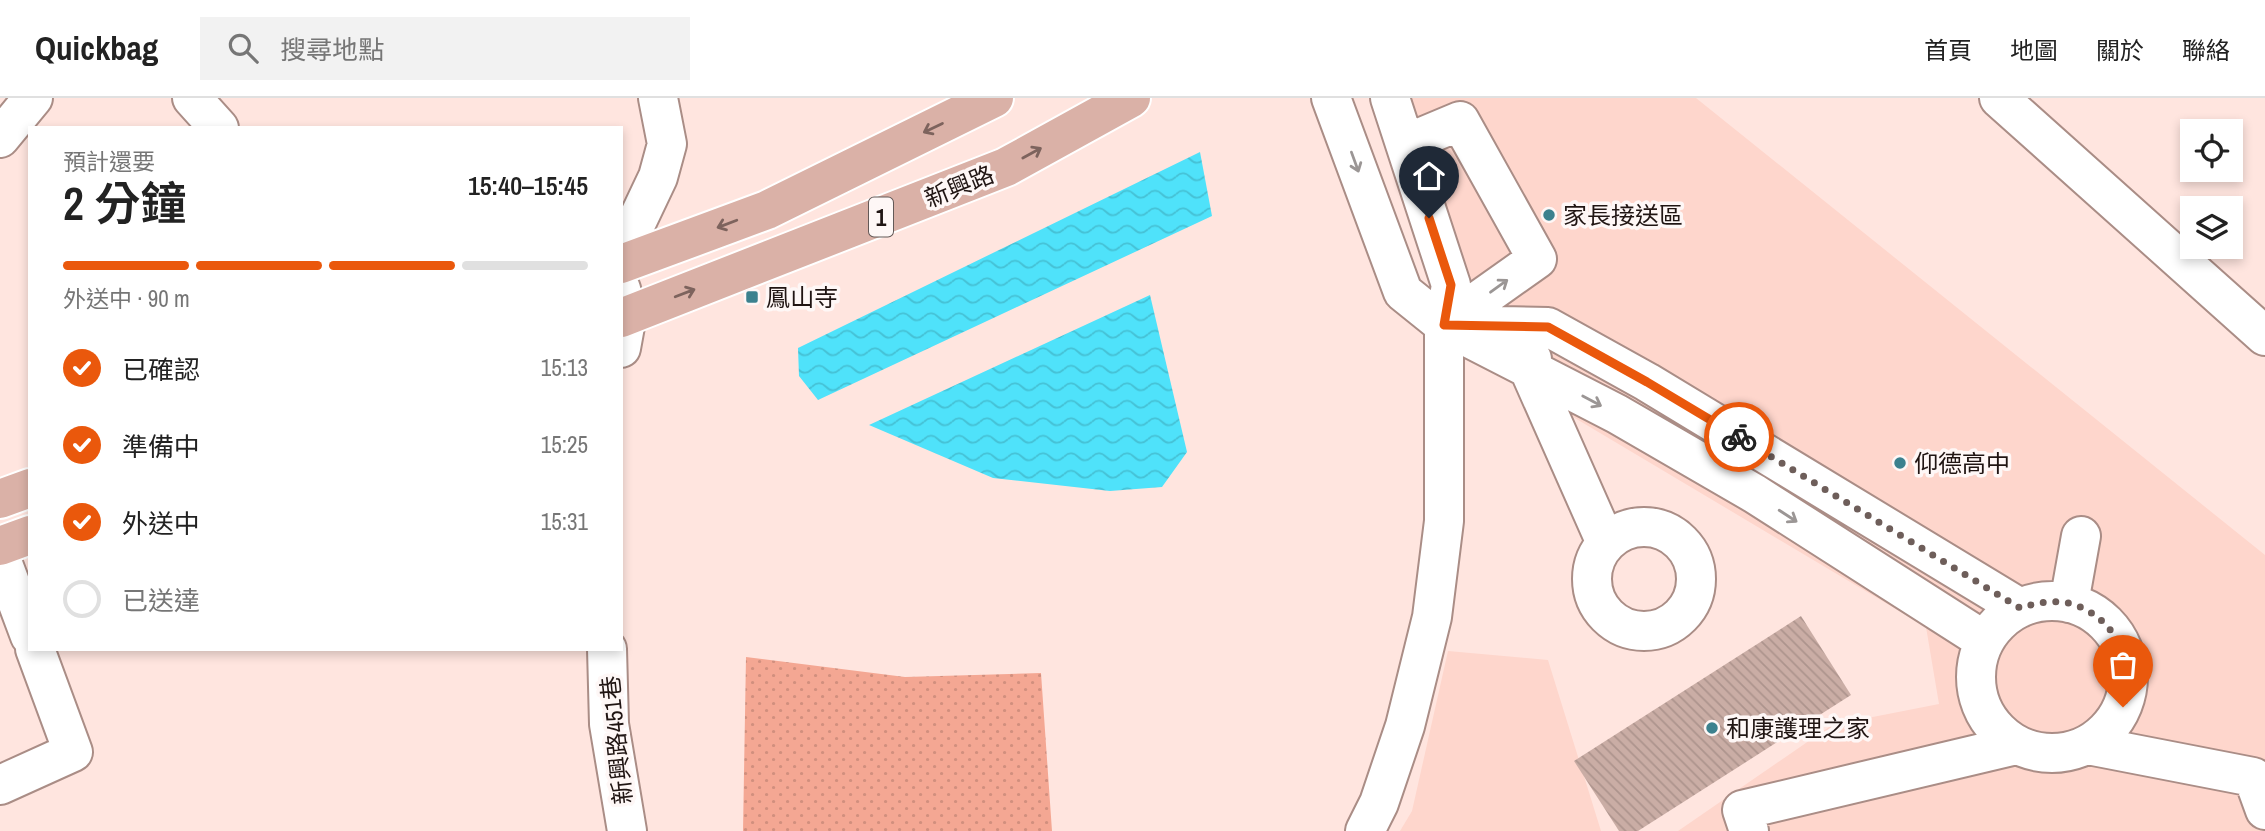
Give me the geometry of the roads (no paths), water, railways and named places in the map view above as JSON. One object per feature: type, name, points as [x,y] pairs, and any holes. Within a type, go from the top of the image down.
[{"type":"main road","name":"1","points":[[623,263],[767,209],[994,98]]},
{"type":"main road","name":"新興路","points":[[623,317],[1006,167],[1131,98]]},
{"type":"main road","points":[[0,499],[28,489]]},
{"type":"main road","points":[[0,546],[28,536]]},
{"type":"street","points":[[0,138],[33,98]]},
{"type":"street","points":[[192,98],[217,126]]},
{"type":"street","points":[[623,251],[658,177],[667,144],[659,98]]},
{"type":"street","points":[[1331,98],[1403,292],[1444,325],[1616,414],[1755,494],[1985,641]]},
{"type":"street","points":[[1365,831],[1379,803],[1405,726],[1432,617],[1444,521],[1444,325],[1451,285],[1390,98]]},
{"type":"street","points":[[1999,98],[2265,337]]},
{"type":"street","points":[[1405,144],[1460,121],[1537,259],[1444,325]]},
{"type":"street","points":[[1444,325],[1548,327],[1647,382],[2020,608]]},
{"type":"street","points":[[1528,367],[1548,327]]},
{"type":"street","points":[[1528,367],[1606,543]]},
{"type":"street","points":[[2069,603],[2081,536]]},
{"type":"street","points":[[0,556],[28,631]]},
{"type":"street","points":[[2043,601],[2069,603],[2094,613],[2113,632],[2125,655],[2129,681],[2123,707],[2109,729],[2088,745],[2063,753],[2039,753],[2016,745],[1997,730],[1983,710],[1976,687],[1976,663],[1985,641],[2000,621],[2020,608],[2043,601]]},
{"type":"street","points":[[0,786],[73,752],[36,651]]},
{"type":"street","name":"新興路451巷","points":[[607,651],[609,724],[626,831]]},
{"type":"street","points":[[1749,831],[1742,810],[2016,745]]},
{"type":"street","points":[[2088,745],[2253,777],[2265,810]]},
{"type":"water","points":[[1200,152],[1212,216],[818,400],[799,376],[798,348]]},
{"type":"water","points":[[1150,295],[1187,452],[1162,487],[1110,491],[993,478],[869,425]]},
{"type":"place","name":"家長接送區","points":[[1549,215]]},
{"type":"place","name":"鳳山寺","points":[[752,297]]},
{"type":"place","name":"仰德高中","points":[[1900,463]]},
{"type":"place","name":"和康護理之家","points":[[1712,728]]}]
